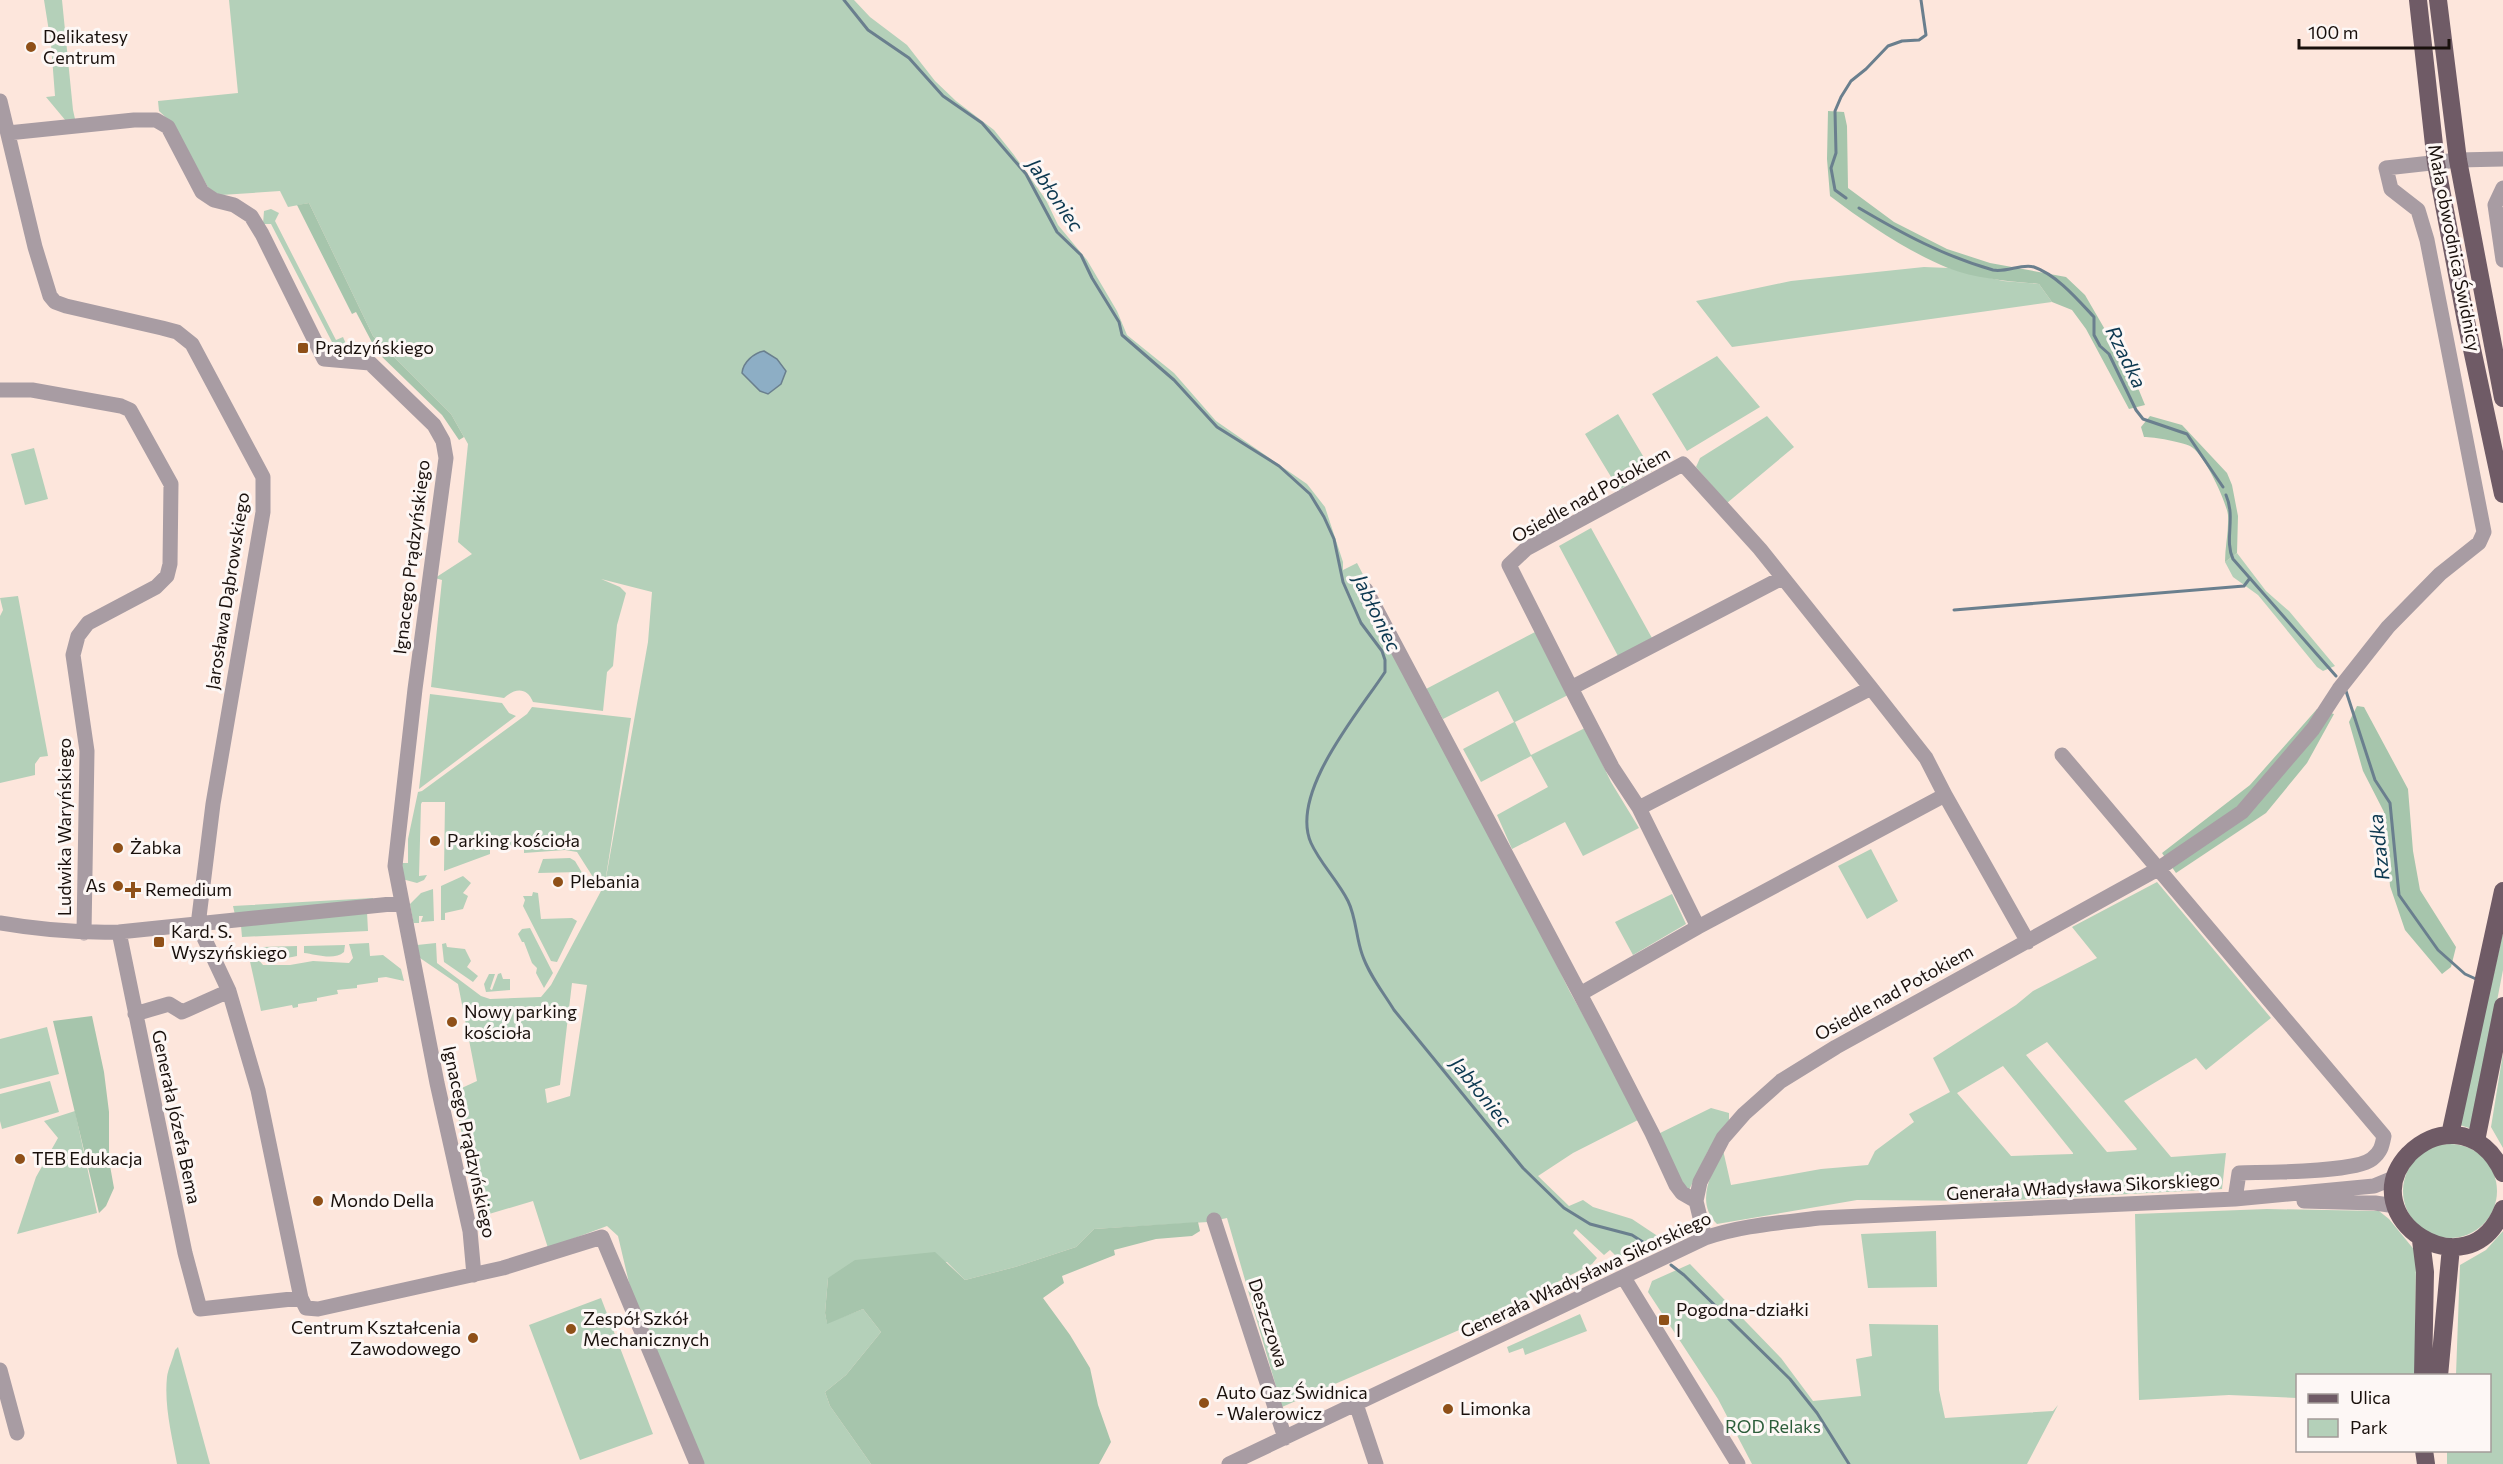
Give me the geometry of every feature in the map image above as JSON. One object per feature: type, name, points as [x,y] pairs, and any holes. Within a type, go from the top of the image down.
[{"type":"main road","name":"Mała obwodnica Świdnicy","points":[[2418,0],[2436,163],[2466,321],[2503,494]]},
{"type":"main road","name":"Mała obwodnica Świdnicy","points":[[2438,0],[2458,160],[2503,398]]},
{"type":"main road","points":[[2450,1135],[2503,891]]},
{"type":"main road","points":[[2476,1141],[2503,1006]]},
{"type":"main road","points":[[2503,1173],[2493,1155],[2476,1141],[2450,1135],[2432,1138],[2416,1147],[2404,1160],[2396,1177],[2394,1197],[2406,1226],[2421,1240],[2436,1246],[2465,1245],[2479,1239],[2490,1230],[2503,1209]]},
{"type":"main road","points":[[2421,1240],[2425,1272],[2423,1374]]},
{"type":"main road","points":[[2439,1374],[2451,1247]]},
{"type":"street","name":"Jarosława Dąbrowskiego","points":[[0,101],[34,248],[50,296],[55,302],[66,306],[177,332],[192,344],[263,477],[264,512],[213,804],[198,925]]},
{"type":"street","name":"Ignacego Prądzyńskiego","points":[[8,133],[134,120],[150,119],[162,122],[172,133],[202,192],[214,200],[234,205],[251,216],[324,359],[370,363],[434,425],[443,441],[446,458],[415,689],[395,866],[470,1231],[474,1275]]},
{"type":"street","points":[[2436,163],[2503,159]]},
{"type":"street","name":"Osiedle nad Potokiem","points":[[1696,1201],[1700,1182],[1724,1138],[1744,1114],[1781,1082],[1842,1043],[2158,869],[2242,812],[2313,729],[2339,689],[2388,627],[2440,574],[2479,543],[2484,532],[2427,240],[2418,210],[2391,189],[2386,168],[2436,163]]},
{"type":"street","points":[[2503,188],[2495,204],[2503,260]]},
{"type":"street","name":"Ludwika Waryńskiego","points":[[3,394],[32,390],[121,406],[130,410],[171,484],[170,564],[167,576],[156,587],[88,623],[78,636],[74,655],[87,751],[84,933]]},
{"type":"street","name":"Osiedle nad Potokiem","points":[[1698,927],[1639,808],[1612,767],[1509,565],[1526,549],[1683,464],[1760,549],[1926,758],[2028,942]]},
{"type":"street","points":[[1571,688],[1782,578]]},
{"type":"street","points":[[1366,590],[1580,994],[1652,1133],[1676,1185],[1682,1193],[1696,1201],[1705,1238]]},
{"type":"street","points":[[1639,808],[1871,688]]},
{"type":"street","points":[[2062,755],[2384,1136],[2382,1149],[2370,1161],[2359,1164],[2337,1169],[2239,1173],[2235,1199]]},
{"type":"street","points":[[1580,994],[1698,927],[1945,795]]},
{"type":"street","points":[[0,923],[35,929],[84,933],[118,932],[401,903]]},
{"type":"street","points":[[198,925],[229,991],[258,1090],[301,1298],[306,1308],[318,1309],[474,1275],[602,1237],[697,1464]]},
{"type":"street","name":"Generała Józefa Bema","points":[[118,932],[185,1253],[200,1309],[301,1298]]},
{"type":"street","points":[[135,1014],[169,1004],[182,1012],[229,991]]},
{"type":"street","name":"Generała Władysława Sikorskiego","points":[[1229,1464],[1244,1461],[1285,1438],[1705,1238],[1754,1225],[1819,1218],[2235,1199],[2374,1186],[2396,1177]]},
{"type":"street","name":"Generała Władysława Sikorskiego","points":[[2235,1199],[2375,1203],[2396,1206]]},
{"type":"street","name":"Deszczowa","points":[[1214,1220],[1285,1438]]},
{"type":"street","points":[[1624,1278],[1738,1464]]},
{"type":"street","points":[[0,1370],[17,1433]]},
{"type":"street","points":[[1356,1404],[1376,1464]]},
{"type":"green space","points":[[44,0],[62,0],[75,119],[66,121],[46,97],[55,96],[51,44]]},
{"type":"green space","points":[[229,0],[854,0],[870,17],[907,45],[935,81],[956,101],[994,130],[1046,200],[1058,225],[1087,260],[1117,311],[1127,335],[1174,373],[1216,421],[1307,484],[1325,507],[1343,562],[1343,570],[1357,563],[1570,992],[1650,1133],[1638,1120],[1573,1153],[1538,1176],[1569,1206],[1583,1200],[1593,1207],[1632,1219],[1659,1237],[1651,1244],[1621,1257],[1616,1256],[1610,1250],[1604,1255],[1576,1229],[1573,1233],[1597,1258],[1592,1264],[1496,1314],[1282,1407],[1227,1218],[1208,1222],[1094,1229],[1076,1247],[965,1280],[947,1262],[828,1278],[825,1313],[827,1323],[863,1309],[881,1332],[846,1375],[825,1392],[830,1406],[871,1464],[704,1464],[630,1287],[618,1236],[607,1226],[548,1248],[533,1201],[479,1217],[453,1092],[477,1081],[458,984],[420,958],[417,945],[436,943],[437,963],[481,996],[490,999],[541,997],[551,985],[601,891],[598,885],[577,852],[565,850],[524,853],[524,845],[490,847],[490,854],[444,871],[445,802],[422,802],[421,804],[419,876],[427,875],[424,880],[417,883],[402,879],[401,863],[408,863],[408,839],[418,792],[527,714],[532,707],[631,718],[604,889],[648,642],[652,592],[601,579],[620,587],[626,593],[617,625],[613,666],[607,672],[603,711],[533,702],[527,694],[520,691],[512,692],[504,698],[431,687],[442,580],[435,578],[472,554],[458,542],[468,444],[451,414],[373,336],[309,203],[288,207],[280,191],[221,195],[210,191],[173,124],[159,111],[158,101],[238,93]],"holes":[[[572,983],[587,985],[570,1096],[547,1103],[545,1089],[560,1085]]]},
{"type":"green space","points":[[1828,111],[1844,112],[1847,126],[1848,188],[1894,222],[1947,249],[1990,263],[2066,277],[2085,295],[2136,383],[2145,405],[2129,409],[2086,329],[2072,310],[2052,302],[2039,284],[1981,277],[1948,268],[1887,236],[1830,196],[1827,159]]},
{"type":"green space","points":[[309,203],[373,336],[451,414],[464,437],[459,440],[442,415],[377,352],[356,312],[352,314],[297,205]]},
{"type":"green space","points":[[271,209],[279,213],[275,221],[336,340],[343,337],[346,344],[339,352],[327,346],[332,342],[271,224],[263,224],[264,211]]},
{"type":"green space","points":[[1924,267],[1949,268],[2003,281],[2039,284],[2052,302],[1732,347],[1696,301],[1791,281]]},
{"type":"green space","points":[[1717,356],[1760,407],[1687,451],[1652,394]]},
{"type":"green space","points":[[1618,414],[1652,471],[1619,490],[1585,434]]},
{"type":"green space","points":[[1767,416],[1794,447],[1727,503],[1696,467],[1700,458]]},
{"type":"green space","points":[[2150,416],[2182,425],[2227,473],[2232,485],[2238,516],[2237,553],[2225,562],[2228,515],[2213,477],[2201,457],[2190,446],[2144,437],[2141,427]]},
{"type":"green space","points":[[34,448],[48,499],[25,505],[11,454]]},
{"type":"green space","points":[[1591,528],[1652,638],[1618,656],[1559,546]]},
{"type":"green space","points":[[2237,553],[2266,591],[2289,611],[2335,666],[2323,671],[2317,667],[2258,595],[2233,577],[2225,562]]},
{"type":"green space","points":[[18,596],[48,756],[40,757],[35,764],[35,775],[0,783],[0,616],[3,610],[0,598]]},
{"type":"green space","points":[[1537,631],[1568,695],[1515,722],[1531,755],[1585,728],[1611,782],[1639,828],[1583,856],[1565,822],[1512,849],[1497,815],[1548,787],[1531,756],[1481,782],[1463,749],[1514,722],[1498,691],[1443,719],[1426,689]]},
{"type":"green space","points":[[430,694],[502,703],[509,713],[516,716],[419,789]]},
{"type":"green space","points":[[2357,706],[2364,707],[2408,789],[2413,851],[2420,890],[2456,947],[2451,967],[2442,974],[2405,930],[2390,886],[2384,812],[2363,771],[2349,722]]},
{"type":"green space","points":[[2317,709],[2334,714],[2307,763],[2266,813],[2176,873],[2162,853],[2250,785]]},
{"type":"green space","points":[[1871,849],[1898,901],[1867,919],[1838,866]]},
{"type":"green space","points":[[570,858],[575,861],[584,876],[582,877],[579,872],[538,873],[543,859]]},
{"type":"green space","points":[[463,876],[471,883],[463,893],[468,896],[463,909],[445,913],[445,920],[441,920],[441,886]]},
{"type":"green space","points":[[2157,882],[2271,1018],[2206,1070],[2196,1058],[2124,1101],[2171,1157],[2226,1153],[2222,1189],[1997,1201],[1857,1200],[1717,1224],[1710,1215],[1706,1197],[1710,1178],[1723,1150],[1731,1185],[1821,1169],[1868,1165],[1875,1151],[1914,1122],[1909,1114],[1950,1092],[1933,1058],[2016,1005],[2033,991],[2097,958],[2072,927]],"holes":[[[2047,1042],[2137,1149],[2136,1150],[2107,1152],[2026,1055]],[[2003,1066],[2073,1153],[2073,1154],[2011,1156],[1957,1093]]]},
{"type":"green space","points":[[433,889],[434,921],[421,922],[423,916],[419,916],[419,923],[414,923],[414,926],[410,904],[421,893]]},
{"type":"green space","points":[[533,892],[538,893],[541,919],[572,918],[577,921],[557,962],[551,961],[523,906],[525,900],[523,896],[532,896]]},
{"type":"green space","points":[[1672,894],[1686,924],[1633,955],[1615,922]]},
{"type":"green space","points":[[373,898],[373,900],[235,915],[233,906]]},
{"type":"green space","points":[[367,912],[368,931],[242,937],[241,926]]},
{"type":"green space","points":[[530,928],[553,973],[544,988],[536,973],[537,968],[532,963],[524,942],[518,934],[522,929]]},
{"type":"green space","points":[[2503,932],[2503,970],[2472,1129],[2460,1125]]},
{"type":"green space","points":[[369,943],[370,956],[383,955],[401,969],[404,981],[386,977],[378,978],[378,982],[357,985],[357,988],[337,990],[338,994],[298,1004],[298,1007],[293,1008],[292,1005],[261,1011],[247,948],[256,948],[258,959],[263,965],[290,965],[313,961],[349,963],[353,958],[349,944]]},
{"type":"green space","points":[[446,943],[447,947],[465,949],[471,961],[467,967],[478,976],[473,982],[444,962],[442,944]]},
{"type":"green space","points":[[345,945],[344,952],[335,956],[304,953],[304,946]]},
{"type":"green space","points":[[297,946],[297,956],[289,958],[265,958],[262,947]]},
{"type":"green space","points":[[501,973],[503,979],[510,979],[510,990],[486,992],[484,984],[489,974],[495,974],[490,989],[492,990],[498,974]]},
{"type":"green space","points":[[92,1016],[104,1072],[109,1112],[109,1160],[114,1188],[106,1206],[99,1213],[53,1021]]},
{"type":"green space","points":[[47,1027],[59,1074],[0,1089],[0,1039]]},
{"type":"green space","points":[[2503,1053],[2503,1148],[2491,1127]]},
{"type":"green space","points":[[50,1081],[59,1112],[2,1129],[0,1094]]},
{"type":"green space","points":[[1711,1108],[1729,1113],[1729,1120],[1708,1151],[1689,1190],[1682,1185],[1658,1134]]},
{"type":"green space","points":[[75,1111],[97,1213],[17,1234],[36,1177],[58,1138],[44,1121]]},
{"type":"green space","points":[[2441,1144],[2459,1144],[2484,1157],[2494,1173],[2497,1191],[2494,1209],[2484,1225],[2459,1238],[2441,1238],[2416,1225],[2403,1200],[2403,1182],[2416,1157]]},
{"type":"green space","points":[[2267,1209],[2379,1211],[2389,1219],[2416,1252],[2415,1374],[2296,1374],[2296,1398],[2229,1395],[2139,1400],[2135,1214]]},
{"type":"green space","points":[[1198,1222],[1200,1231],[1192,1236],[1156,1239],[1114,1250],[1115,1255],[1062,1276],[1064,1283],[1043,1298],[1090,1368],[1098,1405],[1111,1442],[1099,1464],[871,1464],[830,1406],[825,1392],[846,1375],[881,1332],[863,1309],[827,1324],[825,1313],[828,1278],[855,1260],[935,1252],[965,1280],[1076,1247],[1094,1229]]},
{"type":"green space","points":[[1936,1231],[1937,1287],[1868,1288],[1861,1234]]},
{"type":"green space","points":[[2503,1231],[2503,1464],[2447,1464],[2447,1452],[2491,1452],[2491,1374],[2456,1374],[2460,1265],[2486,1250]]},
{"type":"green space","name":"ROD Relaks","points":[[1690,1264],[1781,1358],[1813,1401],[1861,1396],[1856,1359],[1872,1356],[1869,1324],[1938,1325],[1939,1390],[1945,1418],[2053,1411],[2058,1405],[2027,1464],[1752,1464],[1718,1399],[1648,1292],[1652,1281]]},
{"type":"green space","points":[[601,1298],[653,1434],[580,1460],[529,1325]]},
{"type":"green space","points":[[1580,1314],[1587,1331],[1525,1355],[1523,1348],[1509,1353],[1507,1347]]},
{"type":"green space","points":[[178,1347],[210,1464],[177,1464],[166,1388],[168,1371]]},
{"type":"water","points":[[764,351],[777,359],[786,371],[781,384],[768,394],[760,391],[742,373],[744,365],[750,359]]},
{"type":"waterway","name":"Jabłoniec","points":[[844,0],[868,30],[909,58],[943,96],[982,123],[1026,174],[1057,232],[1081,255],[1119,322],[1122,335],[1174,380],[1217,427],[1279,466],[1310,494],[1334,539],[1343,582],[1361,623],[1382,651],[1385,660],[1385,672],[1344,730],[1318,777],[1310,801],[1307,823],[1311,843],[1348,901],[1368,969],[1394,1010],[1523,1168],[1564,1208],[1590,1224],[1632,1235],[1646,1244]]},
{"type":"waterway","name":"Rzadka","points":[[1846,198],[1835,190],[1831,168],[1836,153],[1835,111],[1851,81],[1888,46],[1902,41],[1919,40],[1926,35],[1921,0]]},
{"type":"waterway","name":"Rzadka","points":[[1859,208],[1908,235],[1958,258],[1998,271],[2024,266],[2034,267],[2059,282],[2094,317],[2094,335],[2100,346],[2109,354],[2136,410],[2143,419],[2187,434],[2223,487]]},
{"type":"waterway","name":"Rzadka","points":[[2226,495],[2230,512],[2230,544],[2233,559],[2336,676]]},
{"type":"waterway","points":[[1954,610],[2244,586],[2250,578]]},
{"type":"waterway","name":"Rzadka","points":[[2346,691],[2375,780],[2390,803],[2399,895],[2438,950],[2465,974],[2476,979]]},
{"type":"waterway","name":"Jabłoniec","points":[[1671,1265],[1790,1379],[1817,1413],[1849,1464]]},
{"type":"place","name":"Delikatesy Centrum","points":[[31,47]]},
{"type":"place","name":"Prądzyńskiego","points":[[303,348]]},
{"type":"place","name":"Parking kościoła","points":[[435,841]]},
{"type":"place","name":"Żabka","points":[[118,848]]},
{"type":"place","name":"Plebania","points":[[558,882]]},
{"type":"place","name":"As","points":[[118,886]]},
{"type":"place","name":"Remedium","points":[[133,890]]},
{"type":"place","name":"Kard. S. Wyszyńskiego","points":[[159,942]]},
{"type":"place","name":"Nowy parking kościoła","points":[[452,1022]]},
{"type":"place","name":"TEB Edukacja","points":[[20,1159]]},
{"type":"place","name":"Mondo Della","points":[[318,1201]]},
{"type":"place","name":"Pogodna-działki I","points":[[1664,1320]]},
{"type":"place","name":"Zespół Szkół Mechanicznych","points":[[571,1329]]},
{"type":"place","name":"Centrum Kształcenia Zawodowego","points":[[473,1338]]},
{"type":"place","name":"Auto Gaz Świdnica - Walerowicz","points":[[1204,1403]]},
{"type":"place","name":"Limonka","points":[[1448,1409]]}]
